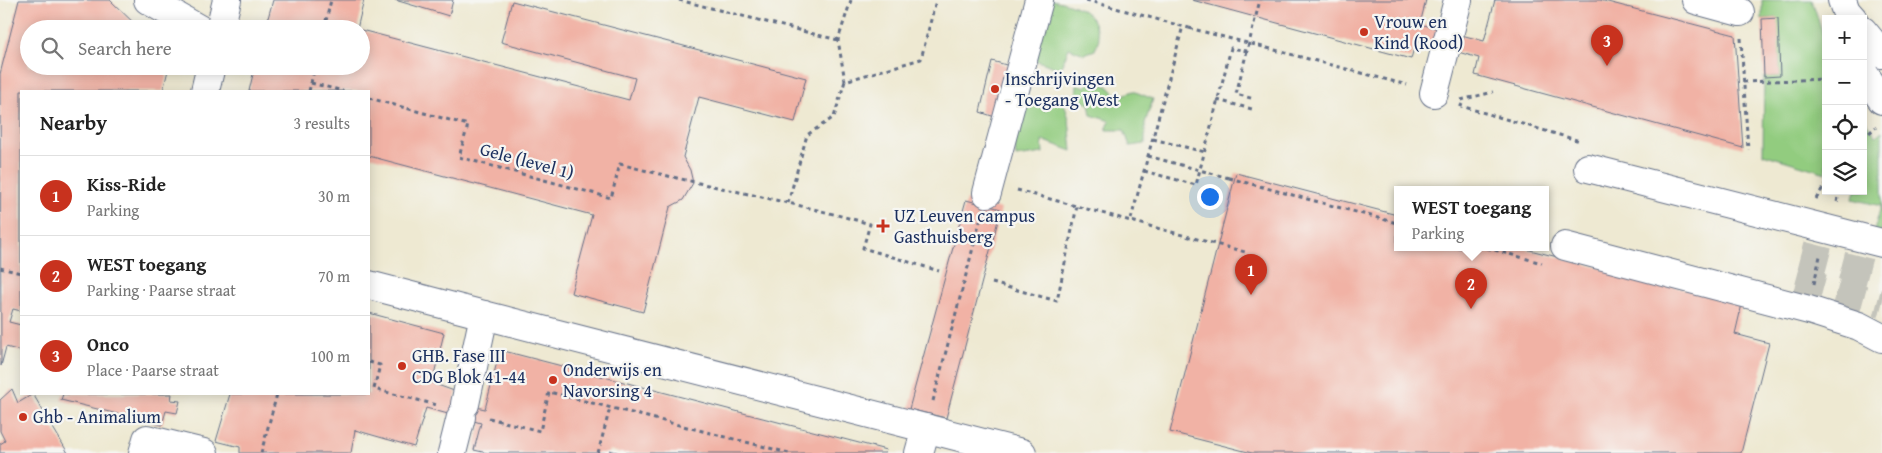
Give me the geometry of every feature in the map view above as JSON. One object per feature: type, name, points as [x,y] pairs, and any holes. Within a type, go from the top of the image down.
[{"type":"street","points":[[148,0],[183,20]]},
{"type":"street","points":[[222,20],[227,0]]},
{"type":"street","points":[[989,188],[1039,0]]},
{"type":"street","points":[[1434,93],[1458,0]]},
{"type":"street","points":[[1696,0],[1740,12]]},
{"type":"street","points":[[1867,36],[1882,54]]},
{"type":"street","points":[[206,90],[209,75]]},
{"type":"street","points":[[1867,78],[1882,100]]},
{"type":"street","points":[[1588,168],[1882,243]]},
{"type":"street","points":[[1565,246],[1809,310],[1859,326],[1882,338]]},
{"type":"street","points":[[370,285],[484,315],[922,441],[1022,453]]},
{"type":"street","points":[[452,453],[484,315]]},
{"type":"street","points":[[143,453],[147,439],[204,453]]},
{"type":"path","points":[[326,20],[331,0]]},
{"type":"path","points":[[679,0],[838,40]]},
{"type":"path","points":[[851,0],[838,40],[844,81],[834,116],[806,135],[788,203],[870,224],[863,248],[939,271]]},
{"type":"path","points":[[844,81],[921,58],[936,0]]},
{"type":"path","points":[[1086,0],[1463,101],[1493,92]]},
{"type":"path","points":[[1254,99],[1236,94],[1260,0]]},
{"type":"path","points":[[1740,12],[1748,150]]},
{"type":"path","points":[[1131,220],[1183,26]]},
{"type":"path","points":[[1144,171],[1196,185],[1231,48],[1247,51]]},
{"type":"path","points":[[309,90],[313,75]]},
{"type":"path","points":[[1743,82],[1822,79]]},
{"type":"path","points":[[311,83],[339,90]]},
{"type":"path","name":"Gele (level 1)","points":[[370,98],[468,125],[460,157],[611,198],[620,164],[692,183],[788,203]]},
{"type":"path","points":[[1217,100],[1252,109]]},
{"type":"path","points":[[1461,106],[1489,114]]},
{"type":"path","points":[[1867,134],[1874,128]]},
{"type":"path","points":[[1153,139],[1205,152]]},
{"type":"path","points":[[1148,156],[1394,222]]},
{"type":"path","points":[[922,441],[989,188],[1077,206],[1245,252]]},
{"type":"path","points":[[992,283],[1057,300],[1077,206]]},
{"type":"path","points":[[1806,223],[1822,245],[1809,310]]},
{"type":"path","points":[[0,268],[20,274]]},
{"type":"path","points":[[544,412],[549,392],[789,453]]},
{"type":"path","points":[[261,453],[277,395]]},
{"type":"path","points":[[598,453],[610,408]]},
{"type":"green space","points":[[1045,0],[1071,5],[1088,14],[1093,21],[1099,38],[1095,50],[1084,54],[1069,48],[1060,69],[1035,60]]},
{"type":"green space","points":[[1762,0],[1812,0],[1822,31],[1822,172],[1763,154],[1764,77],[1780,76],[1777,18],[1762,19]]},
{"type":"green space","points":[[1090,77],[1109,87],[1121,100],[1123,95],[1133,91],[1153,99],[1145,123],[1145,144],[1130,146],[1124,130],[1106,130],[1110,121],[1091,115],[1089,103],[1076,101],[1077,84],[1086,87]]},
{"type":"green space","points":[[1050,97],[1064,103],[1069,119],[1072,151],[1042,140],[1043,153],[1016,157],[1015,147],[1008,145],[1023,106],[1033,102],[1046,111],[1045,100]]},
{"type":"green space","points":[[1867,123],[1876,136],[1882,131],[1882,234],[1874,231],[1881,206],[1853,199],[1854,195],[1867,195]]},
{"type":"building","points":[[19,0],[110,0],[131,20],[20,20],[20,75],[167,75],[163,90],[20,90],[20,311],[13,309],[9,322],[20,325],[20,351],[6,347],[1,366],[0,74]]},
{"type":"building","points":[[273,0],[364,0],[359,20],[267,20]]},
{"type":"building","points":[[395,0],[453,0],[449,16]]},
{"type":"building","points":[[1192,0],[1426,0],[1420,24],[1484,41],[1495,0],[1600,0],[1735,35],[1743,148],[1475,75],[1479,58],[1416,40],[1411,59]]},
{"type":"building","points":[[512,1],[806,78],[795,122],[699,97],[683,157],[690,170],[693,183],[683,200],[670,207],[643,312],[571,293],[592,215],[370,156],[370,90],[249,90],[253,75],[370,75],[370,32],[629,100],[635,78],[501,42]]},
{"type":"building","points":[[1778,18],[1780,76],[1764,77],[1762,19]]},
{"type":"building","name":"Inschrijvingen - Toegang West","points":[[992,61],[1010,66],[998,118],[980,112]]},
{"type":"building","points":[[1236,173],[1394,214],[1394,251],[1534,251],[1742,304],[1735,334],[1769,343],[1741,453],[1252,453],[1170,432]]},
{"type":"building","points":[[966,200],[1001,209],[946,418],[909,409]]},
{"type":"building","points":[[370,313],[444,333],[432,383],[457,392],[454,402],[485,409],[500,350],[886,450],[885,453],[620,453],[610,450],[609,453],[487,453],[474,450],[481,423],[426,408],[414,447],[355,430],[351,453],[240,453],[240,447],[216,441],[230,395],[370,395]]},
{"type":"building","name":"Ghb - Animalium","points":[[12,389],[18,403],[34,395],[68,453],[0,453],[0,444],[5,441],[0,431],[0,400]]},
{"type":"building","points":[[63,395],[172,395],[171,400],[180,401],[177,413],[166,411],[162,425],[61,400]]},
{"type":"tunnel","points":[[1801,255],[1882,276]]},
{"type":"tunnel","points":[[1796,281],[1882,304]]},
{"type":"place","name":"Vrouw en Kind (Rood)","points":[[1364,32]]},
{"type":"place","name":"Onco","points":[[1607,66]]},
{"type":"place","name":"Inschrijvingen - Toegang West","points":[[995,89]]},
{"type":"place","name":"UZ Leuven campus Gasthuisberg","points":[[883,226]]},
{"type":"place","name":"Kiss-Ride","points":[[1251,295]]},
{"type":"place","name":"WEST toegang","points":[[1471,309]]},
{"type":"place","name":"GHB. Fase III CDG Blok 41-44","points":[[402,366]]},
{"type":"place","name":"Onderwijs en Navorsing 4","points":[[553,380]]},
{"type":"place","name":"Ghb - Animalium","points":[[23,417]]}]
